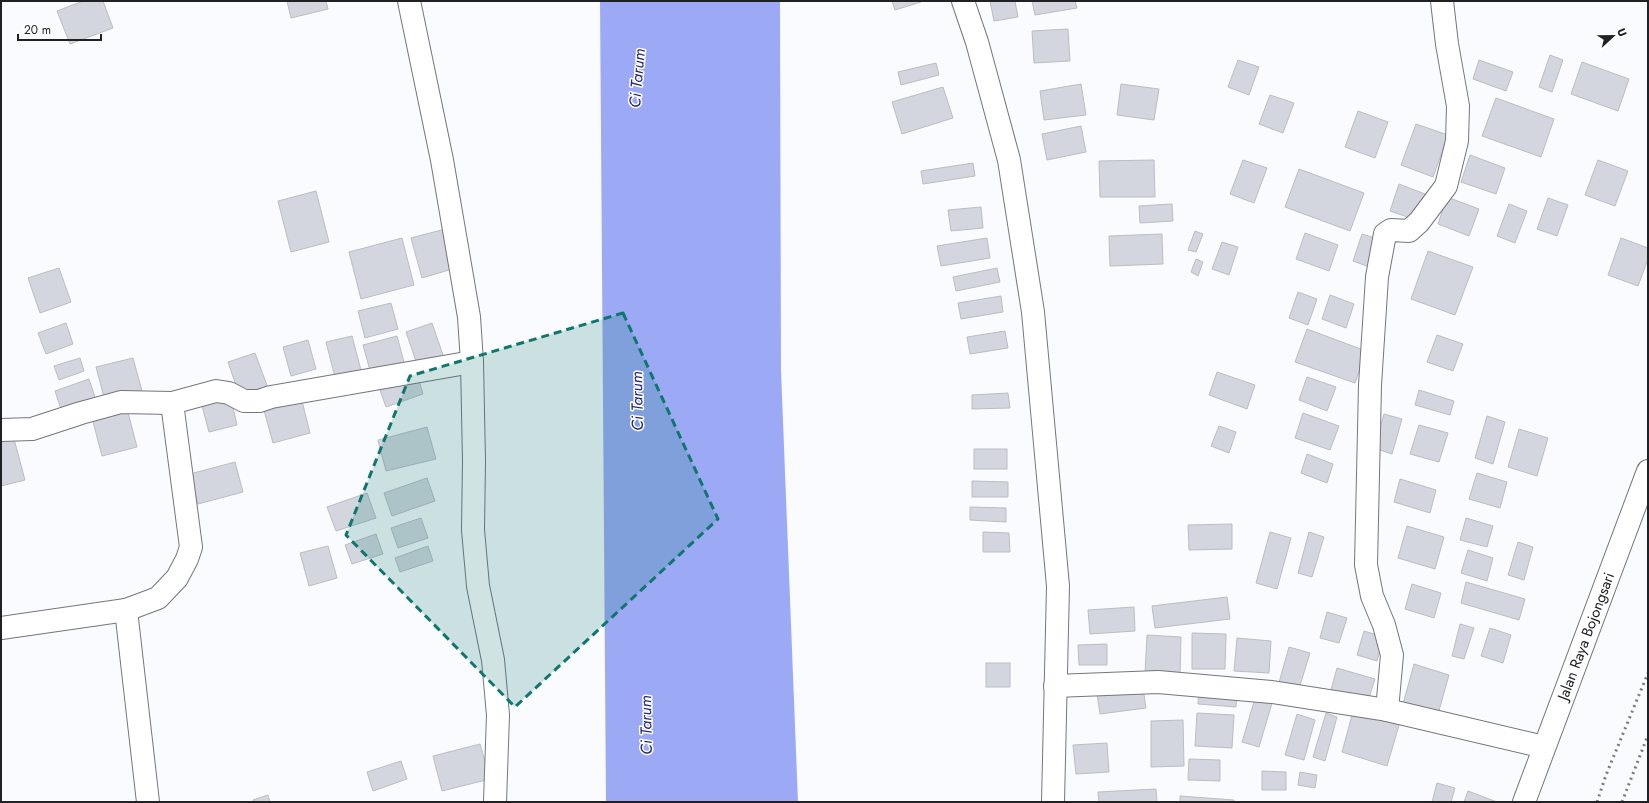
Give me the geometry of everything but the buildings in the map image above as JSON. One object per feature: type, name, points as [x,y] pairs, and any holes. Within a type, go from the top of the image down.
[{"type":"street","points":[[409,1],[442,160],[469,317],[472,362],[474,461],[473,530],[478,586],[493,660],[498,715],[495,802]]},
{"type":"street","points":[[963,1],[977,42],[1009,160],[1033,312],[1058,586],[1053,802]]},
{"type":"street","points":[[1387,710],[1392,655],[1384,625],[1372,596],[1366,565],[1370,385],[1377,277],[1385,234],[1391,230],[1409,231],[1428,211],[1446,186],[1457,141],[1458,106],[1447,44],[1442,1]]},
{"type":"street","points":[[1,430],[32,429],[121,402],[172,403],[216,391],[229,394],[244,401],[259,401],[271,397],[472,362]]},
{"type":"street","points":[[1,628],[126,610],[158,598],[177,578],[187,559],[191,547],[172,403]]},
{"type":"street","name":"Jalan Raya Bojongsari","points":[[1524,802],[1648,471]]},
{"type":"street","points":[[126,610],[148,802]]},
{"type":"street","points":[[1055,686],[1158,682],[1272,692],[1387,710],[1544,747]]},
{"type":"highlighted area","points":[[623,313],[718,519],[515,707],[346,535],[410,376]]},
{"type":"water","name":"Ci Tarum","points":[[600,1],[780,1],[781,370],[798,802],[606,802]]},
{"type":"railway","points":[[1597,802],[1606,775],[1648,673]]},
{"type":"railway","points":[[1622,802],[1648,735]]}]
